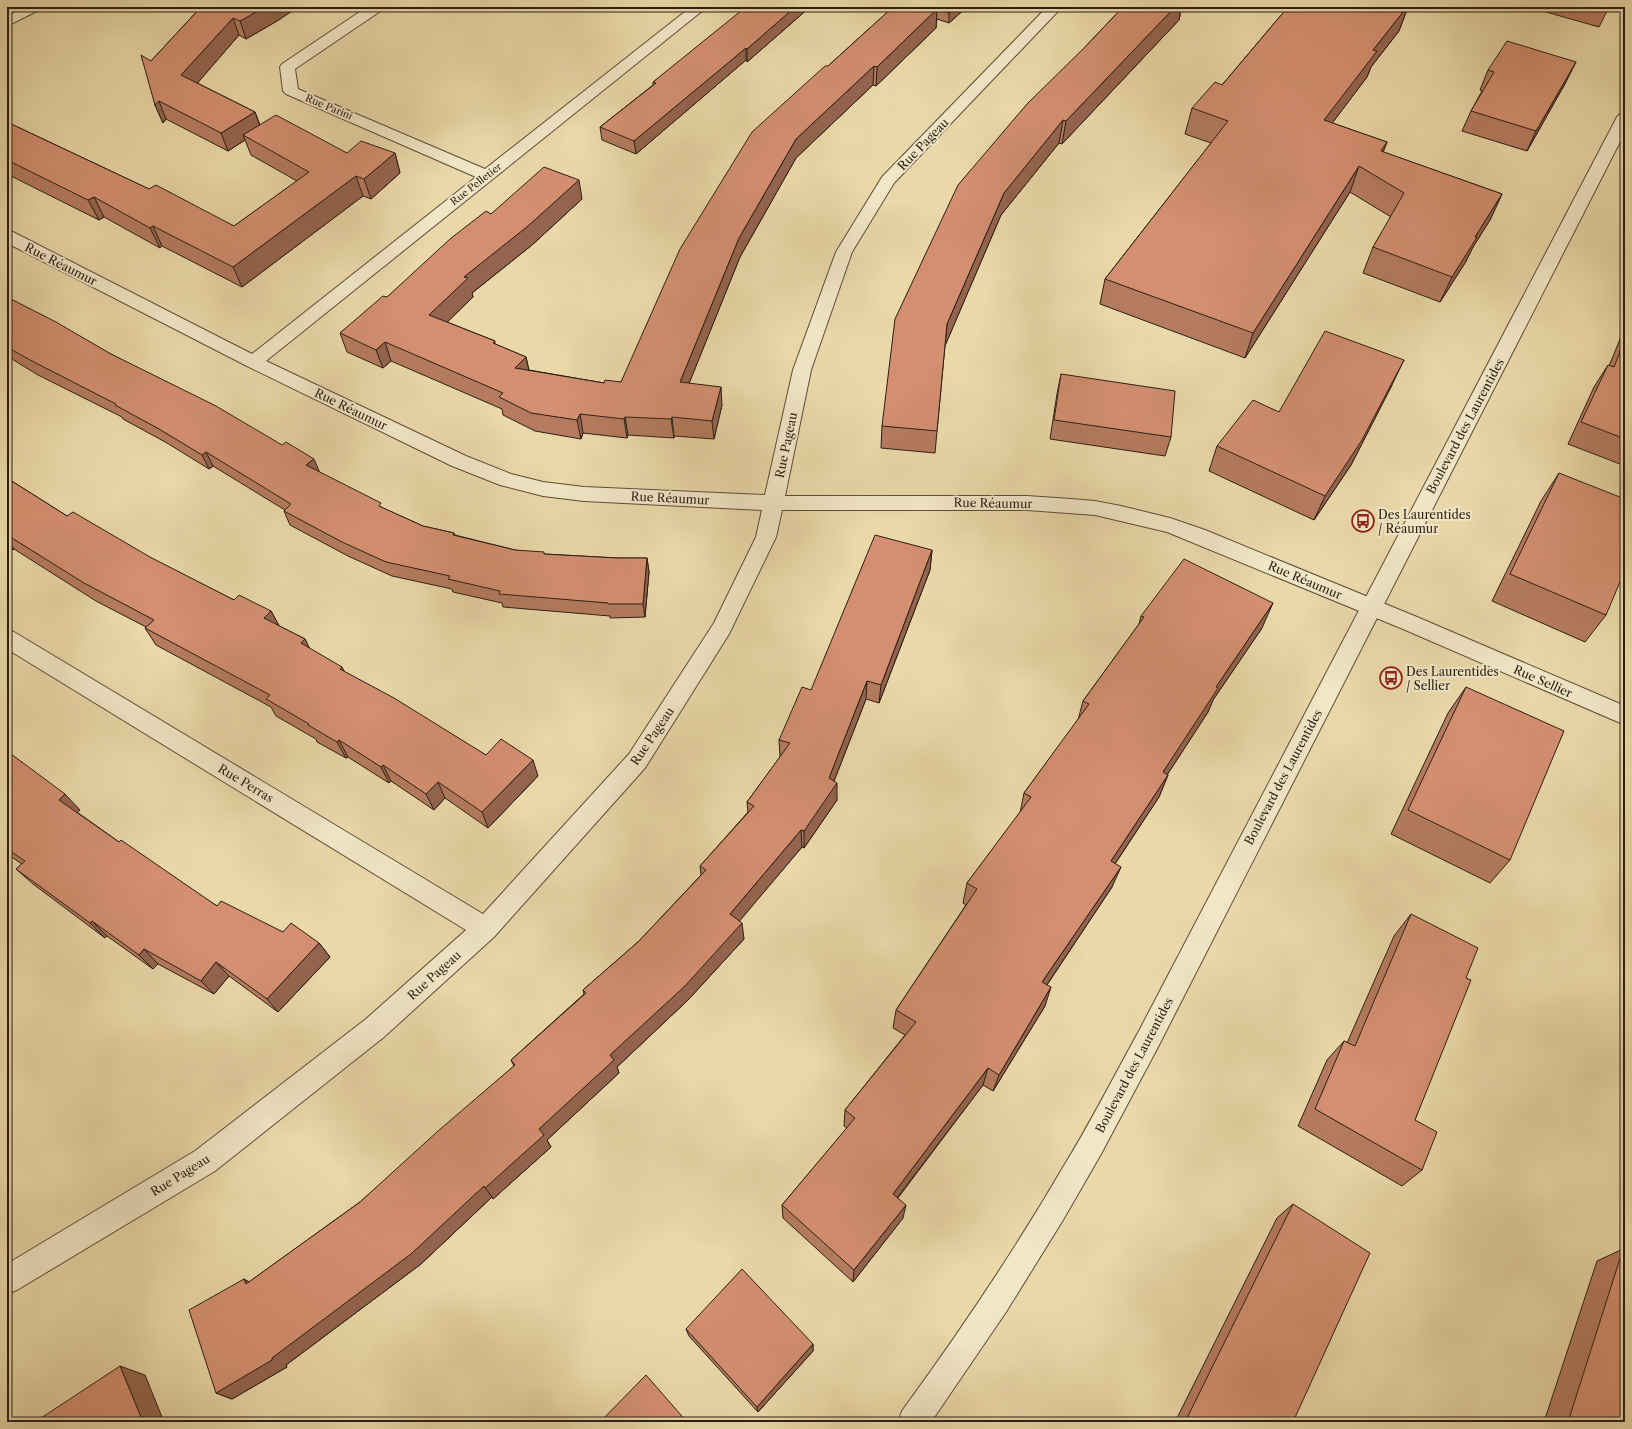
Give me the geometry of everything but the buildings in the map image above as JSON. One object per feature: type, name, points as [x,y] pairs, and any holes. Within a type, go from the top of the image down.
[{"type":"street","points":[[7,22],[34,7]]},
{"type":"street","name":"Rue Parini","points":[[377,7],[287,67],[291,91],[487,176]]},
{"type":"street","name":"Rue Pelletier","points":[[253,362],[700,7]]},
{"type":"street","name":"Rue Pageau","points":[[7,1280],[205,1161],[375,1028],[485,929],[637,761],[722,628],[766,537],[802,370],[844,252],[888,180],[1055,7]]},
{"type":"street","name":"Boulevard des Laurentides","points":[[913,1422],[992,1307],[1076,1172],[1149,1038],[1625,116]]},
{"type":"street","name":"Rue Réaumur","points":[[11,244],[459,461],[507,480],[543,489],[584,494],[774,503],[1027,503],[1095,508],[1152,520],[1198,535],[1372,607]]},
{"type":"street","name":"Rue Sellier","points":[[1372,607],[1625,716]]},
{"type":"street","name":"Rue Perras","points":[[7,638],[485,929]]},
{"type":"place","name":"Des Laurentides / Réaumur","points":[[1363,521]]},
{"type":"place","name":"Des Laurentides / Sellier","points":[[1391,678]]}]
